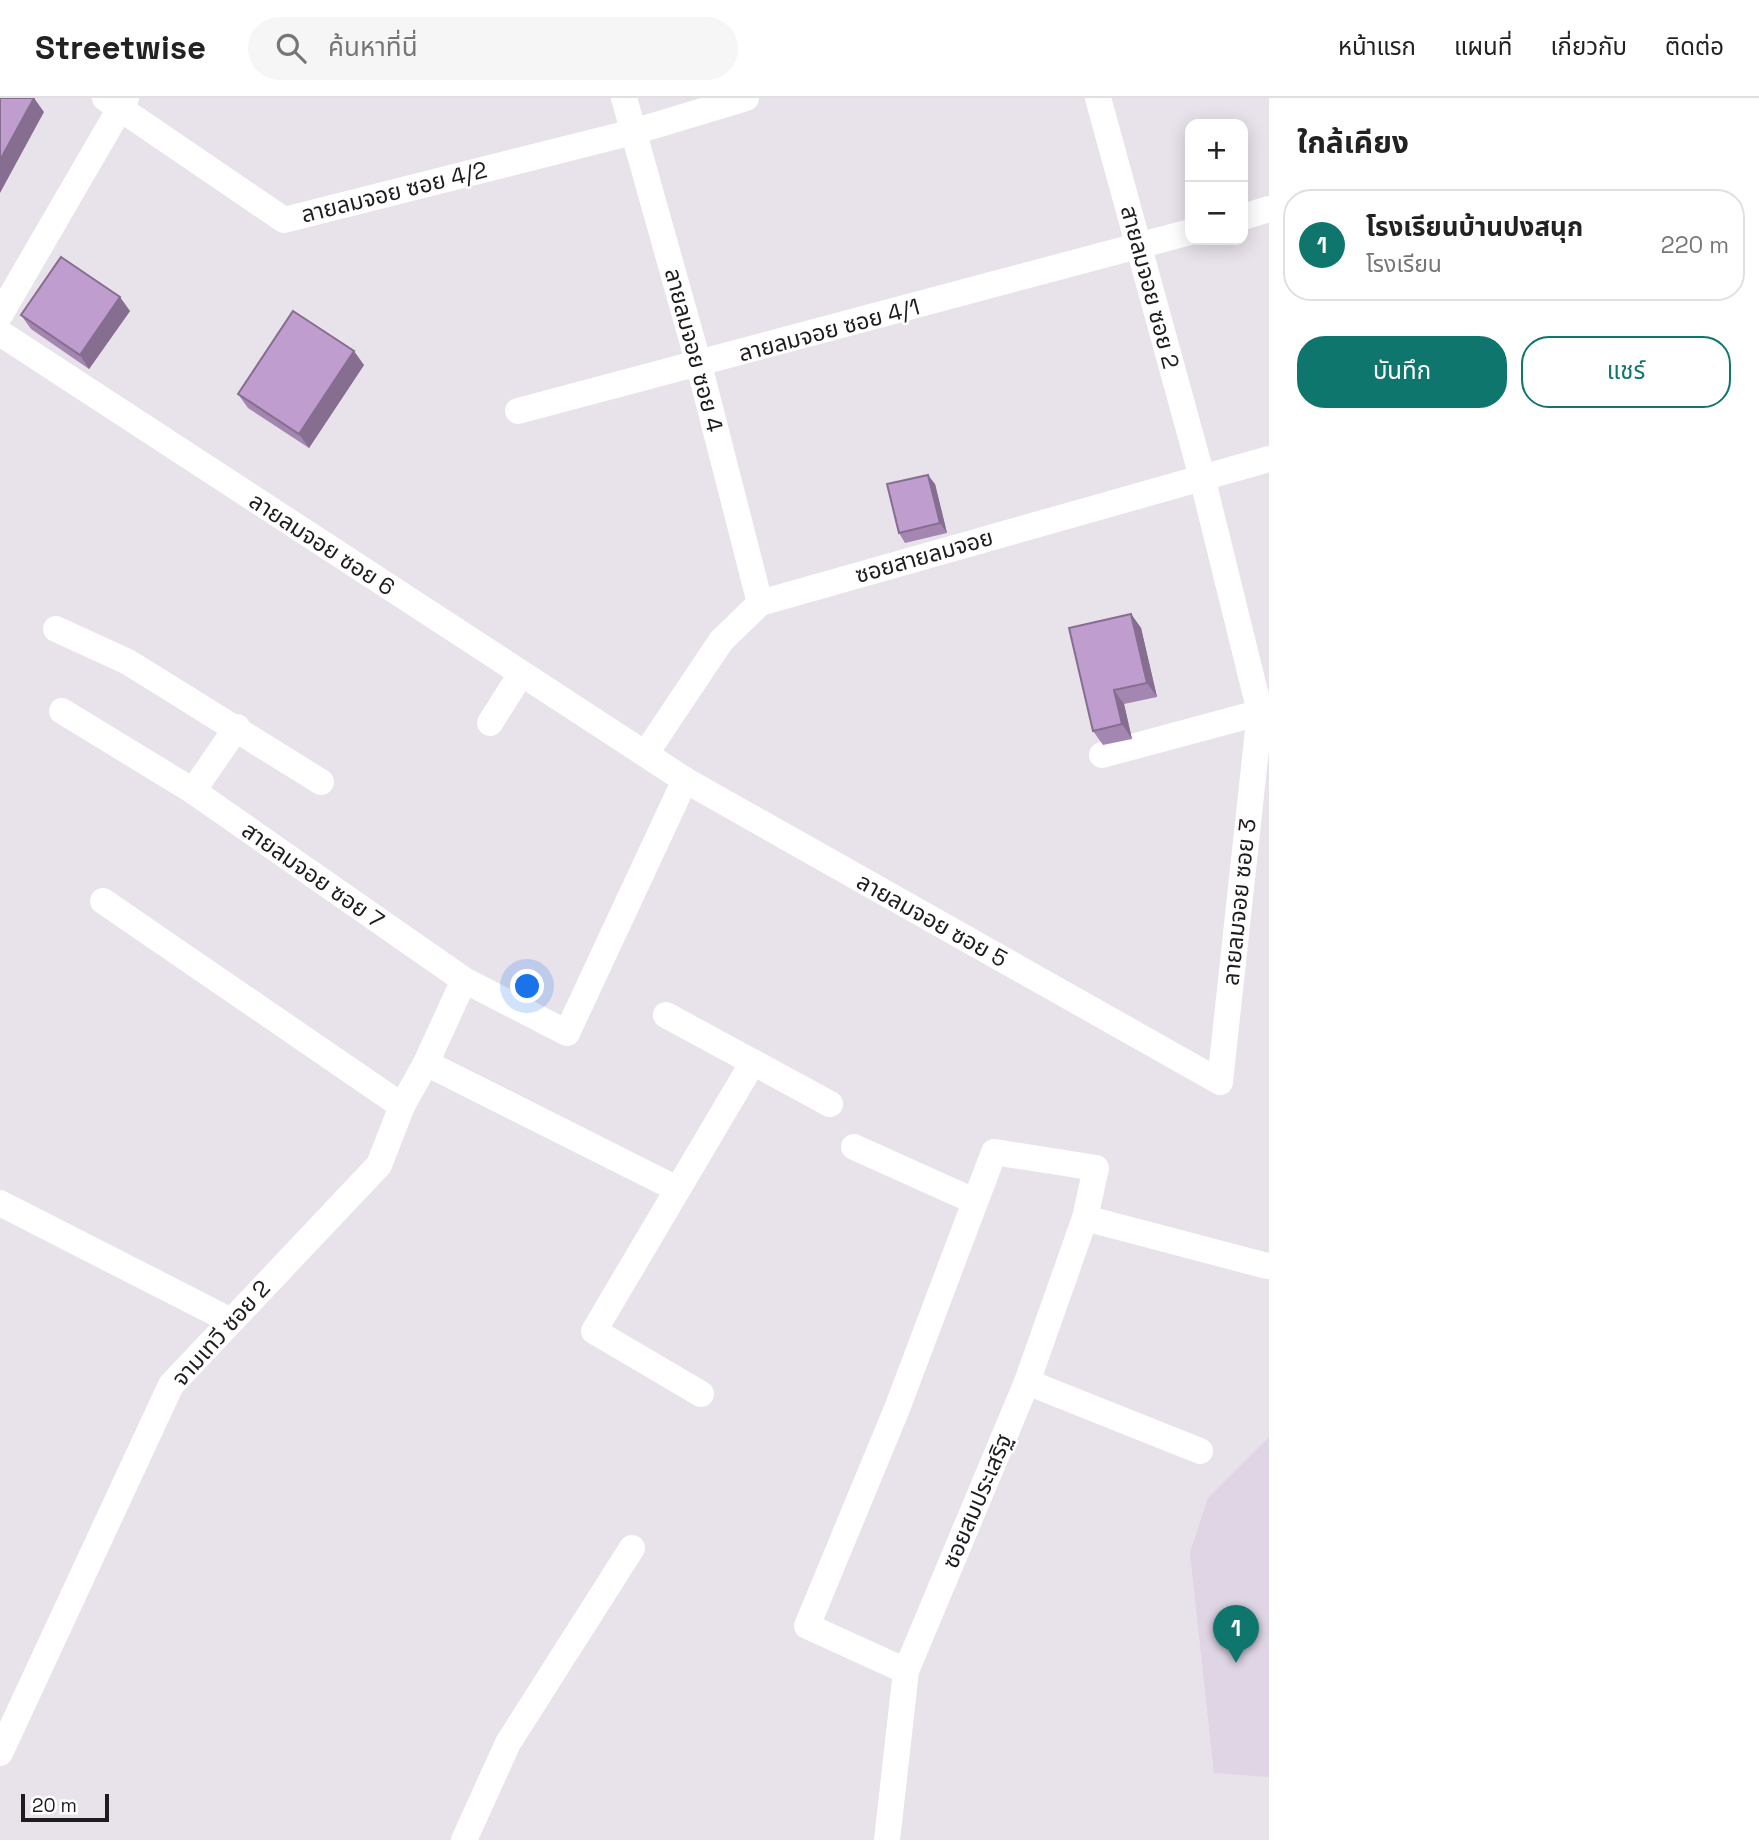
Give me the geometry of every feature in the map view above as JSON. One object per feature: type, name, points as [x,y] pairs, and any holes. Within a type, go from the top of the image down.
[{"type":"street","name":"ลายลมจอย ซอย 4","points":[[624,98],[699,365],[760,603]]},
{"type":"street","name":"ลายลมจอย ซอย 4/2","points":[[117,101],[284,220],[633,132],[746,98]]},
{"type":"street","name":"สายลมจอย ซอย 2","points":[[1098,98],[1202,477]]},
{"type":"street","points":[[0,315],[117,101]]},
{"type":"street","points":[[1248,215],[1269,209]]},
{"type":"street","name":"ลายลมจอย ซอย 4/1","points":[[518,411],[699,365],[1185,233]]},
{"type":"street","name":"ลายลมจอย ซอย 6","points":[[0,333],[521,674],[646,752]]},
{"type":"street","name":"ซอยสายลมจอย","points":[[646,752],[721,642],[760,603],[1269,459]]},
{"type":"street","name":"ลายลมจอย ซอย 3","points":[[1202,477],[1264,711],[1220,1083]]},
{"type":"street","points":[[55,629],[128,662],[237,727],[321,782]]},
{"type":"street","points":[[490,723],[521,674]]},
{"type":"street","name":"สายลมจอย ซอย 7","points":[[62,711],[193,791],[464,979],[567,1033],[685,780]]},
{"type":"street","points":[[1101,755],[1264,711]]},
{"type":"street","points":[[193,791],[237,727]]},
{"type":"street","name":"ลายลมจอย ซอย 5","points":[[646,752],[685,780],[1220,1083]]},
{"type":"street","points":[[103,901],[402,1106]]},
{"type":"street","name":"จามเทวี ซอย 2","points":[[0,1752],[171,1385],[379,1165],[402,1106],[426,1063],[464,979]]},
{"type":"street","points":[[666,1015],[830,1104]]},
{"type":"street","points":[[701,1394],[594,1331],[753,1062]]},
{"type":"street","points":[[426,1063],[677,1189]]},
{"type":"street","points":[[854,1147],[974,1200],[896,1411],[807,1626],[906,1671]]},
{"type":"street","name":"ซอยสมประเสริฐ","points":[[887,1840],[906,1671],[1027,1382],[1085,1218],[1096,1168],[994,1152],[974,1200]]},
{"type":"street","points":[[0,1203],[231,1321]]},
{"type":"street","points":[[1085,1218],[1267,1266]]},
{"type":"street","points":[[1027,1382],[1200,1451]]},
{"type":"street","points":[[464,1840],[508,1744],[632,1548]]},
{"type":"shaded area","points":[[1269,1437],[1269,1777],[1214,1773],[1190,1553],[1208,1498]]},
{"type":"building","points":[[0,98],[34,98],[0,160]]},
{"type":"building","points":[[61,257],[120,297],[80,355],[21,315]]},
{"type":"building","points":[[293,311],[354,351],[299,434],[238,394]]},
{"type":"building","points":[[928,475],[940,523],[899,533],[887,484]]},
{"type":"building","points":[[1131,614],[1147,683],[1114,690],[1122,724],[1093,731],[1069,628]]},
{"type":"place","name":"โรงเรียนบ้านปงสนุก","points":[[1236,1663]]}]
